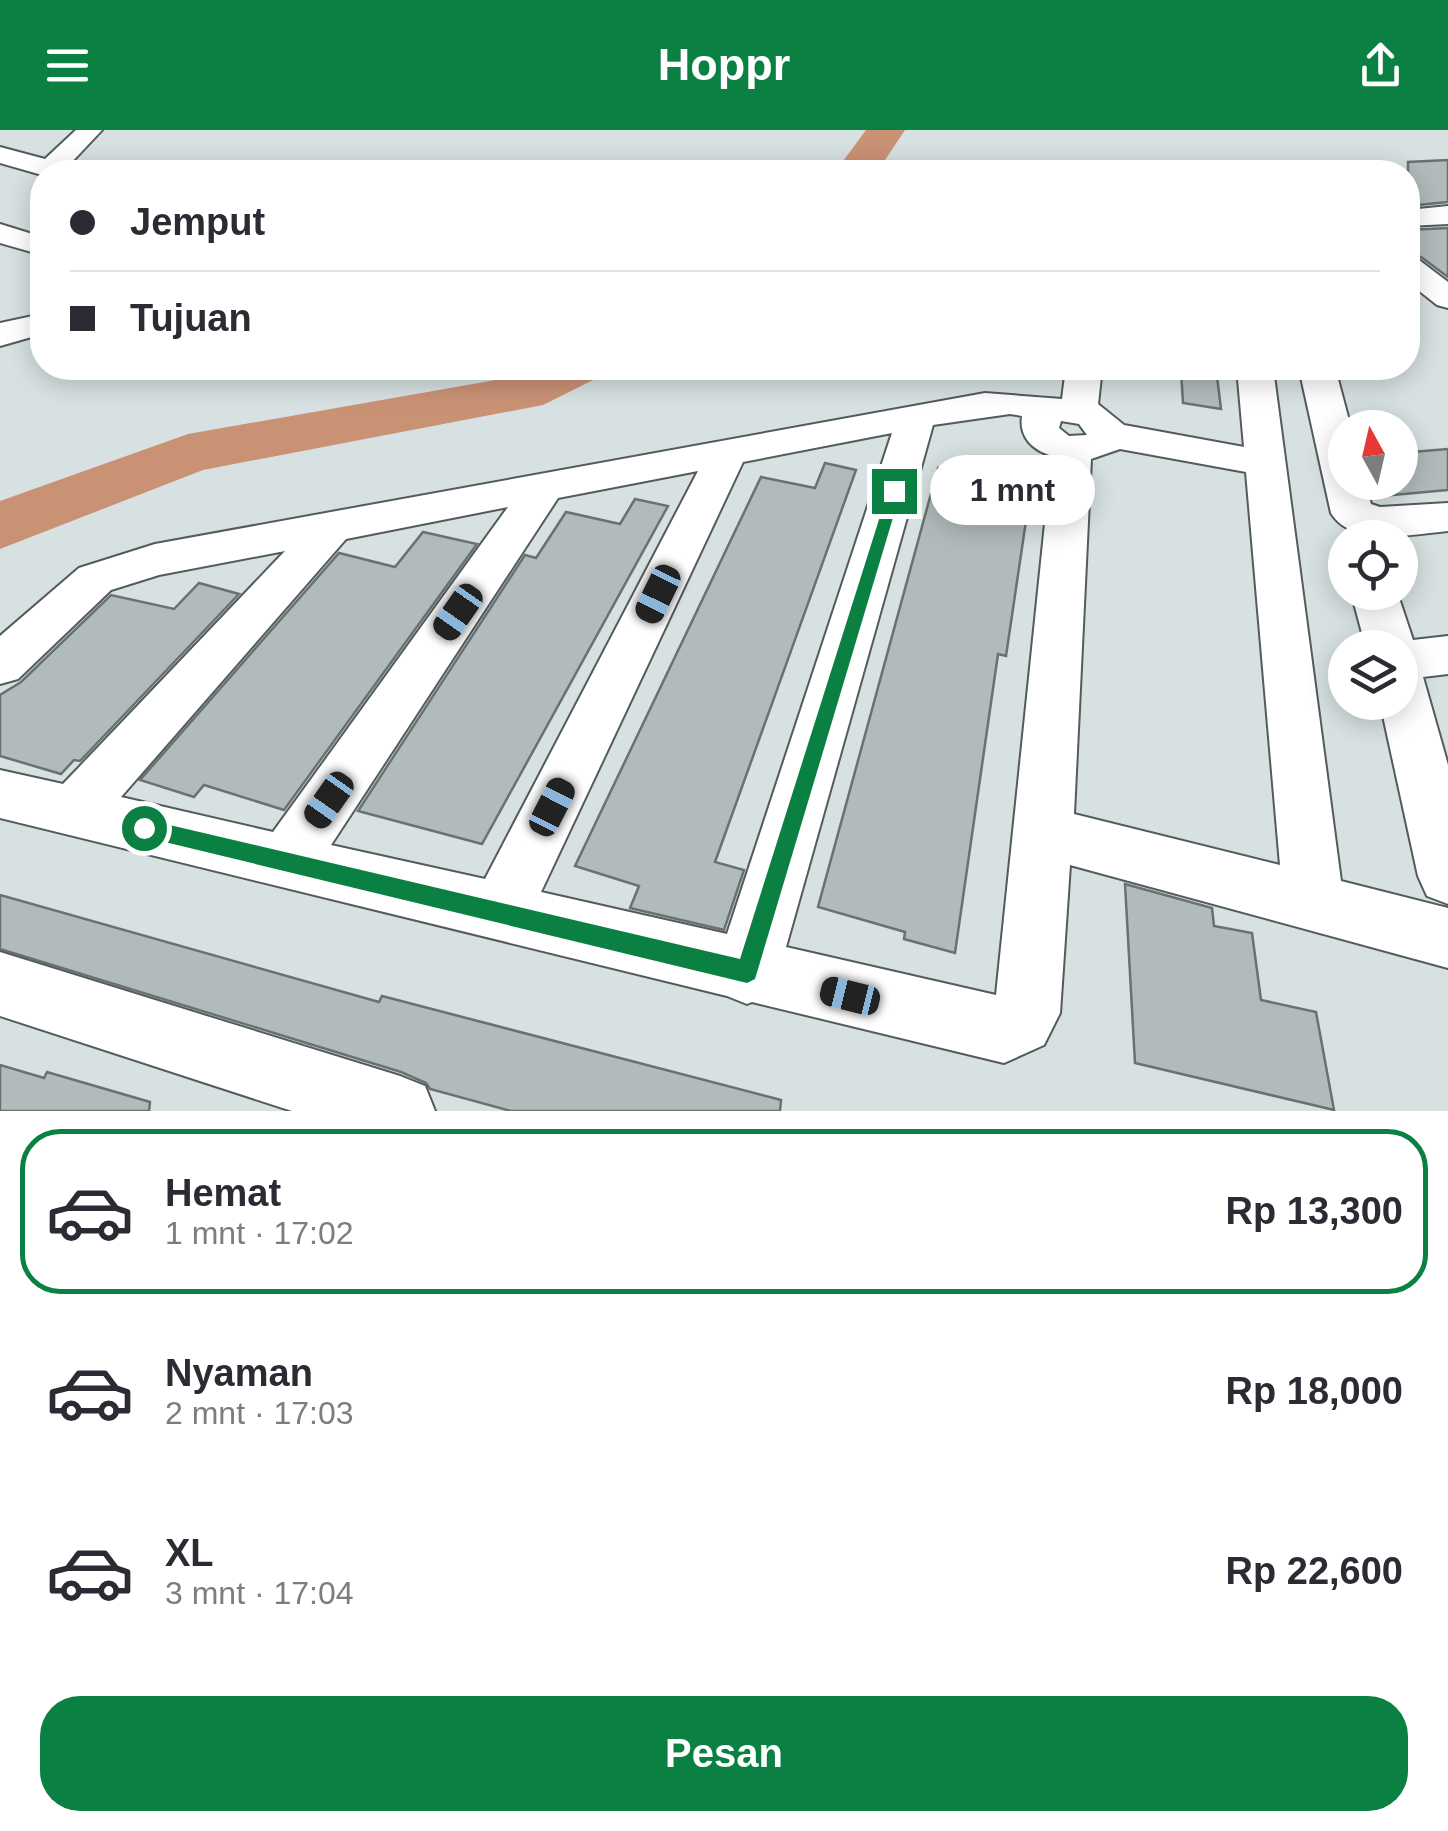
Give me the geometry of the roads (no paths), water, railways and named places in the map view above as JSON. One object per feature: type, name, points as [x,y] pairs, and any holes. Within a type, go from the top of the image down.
[{"type":"street","points":[[66,160],[90,130]]},
{"type":"street","points":[[0,156],[30,164]]},
{"type":"street","points":[[0,234],[30,243]]},
{"type":"street","points":[[1420,276],[1448,298]]},
{"type":"street","points":[[0,794],[986,1029],[1012,1028],[1026,1013],[1083,380]]},
{"type":"street","points":[[1256,380],[1313,902]]},
{"type":"street","points":[[1320,380],[1352,513],[1378,522],[1448,518]]},
{"type":"street","points":[[0,665],[82,588],[109,572],[333,526],[998,403],[1078,426],[1265,463]]},
{"type":"street","points":[[747,972],[916,417]]},
{"type":"street","points":[[500,913],[728,452]]},
{"type":"street","points":[[286,862],[544,487]]},
{"type":"street","points":[[74,811],[333,526]]},
{"type":"street","points":[[1418,550],[1448,548]]},
{"type":"street","points":[[1418,658],[1448,654]]},
{"type":"street","points":[[1414,720],[1438,788],[1448,876]]},
{"type":"street","points":[[1044,832],[1448,938]]},
{"type":"street","points":[[0,984],[400,1111]]},
{"type":"waterway","points":[[865,160],[886,130]]},
{"type":"waterway","points":[[0,526],[188,453],[522,393],[549,380]]}]
